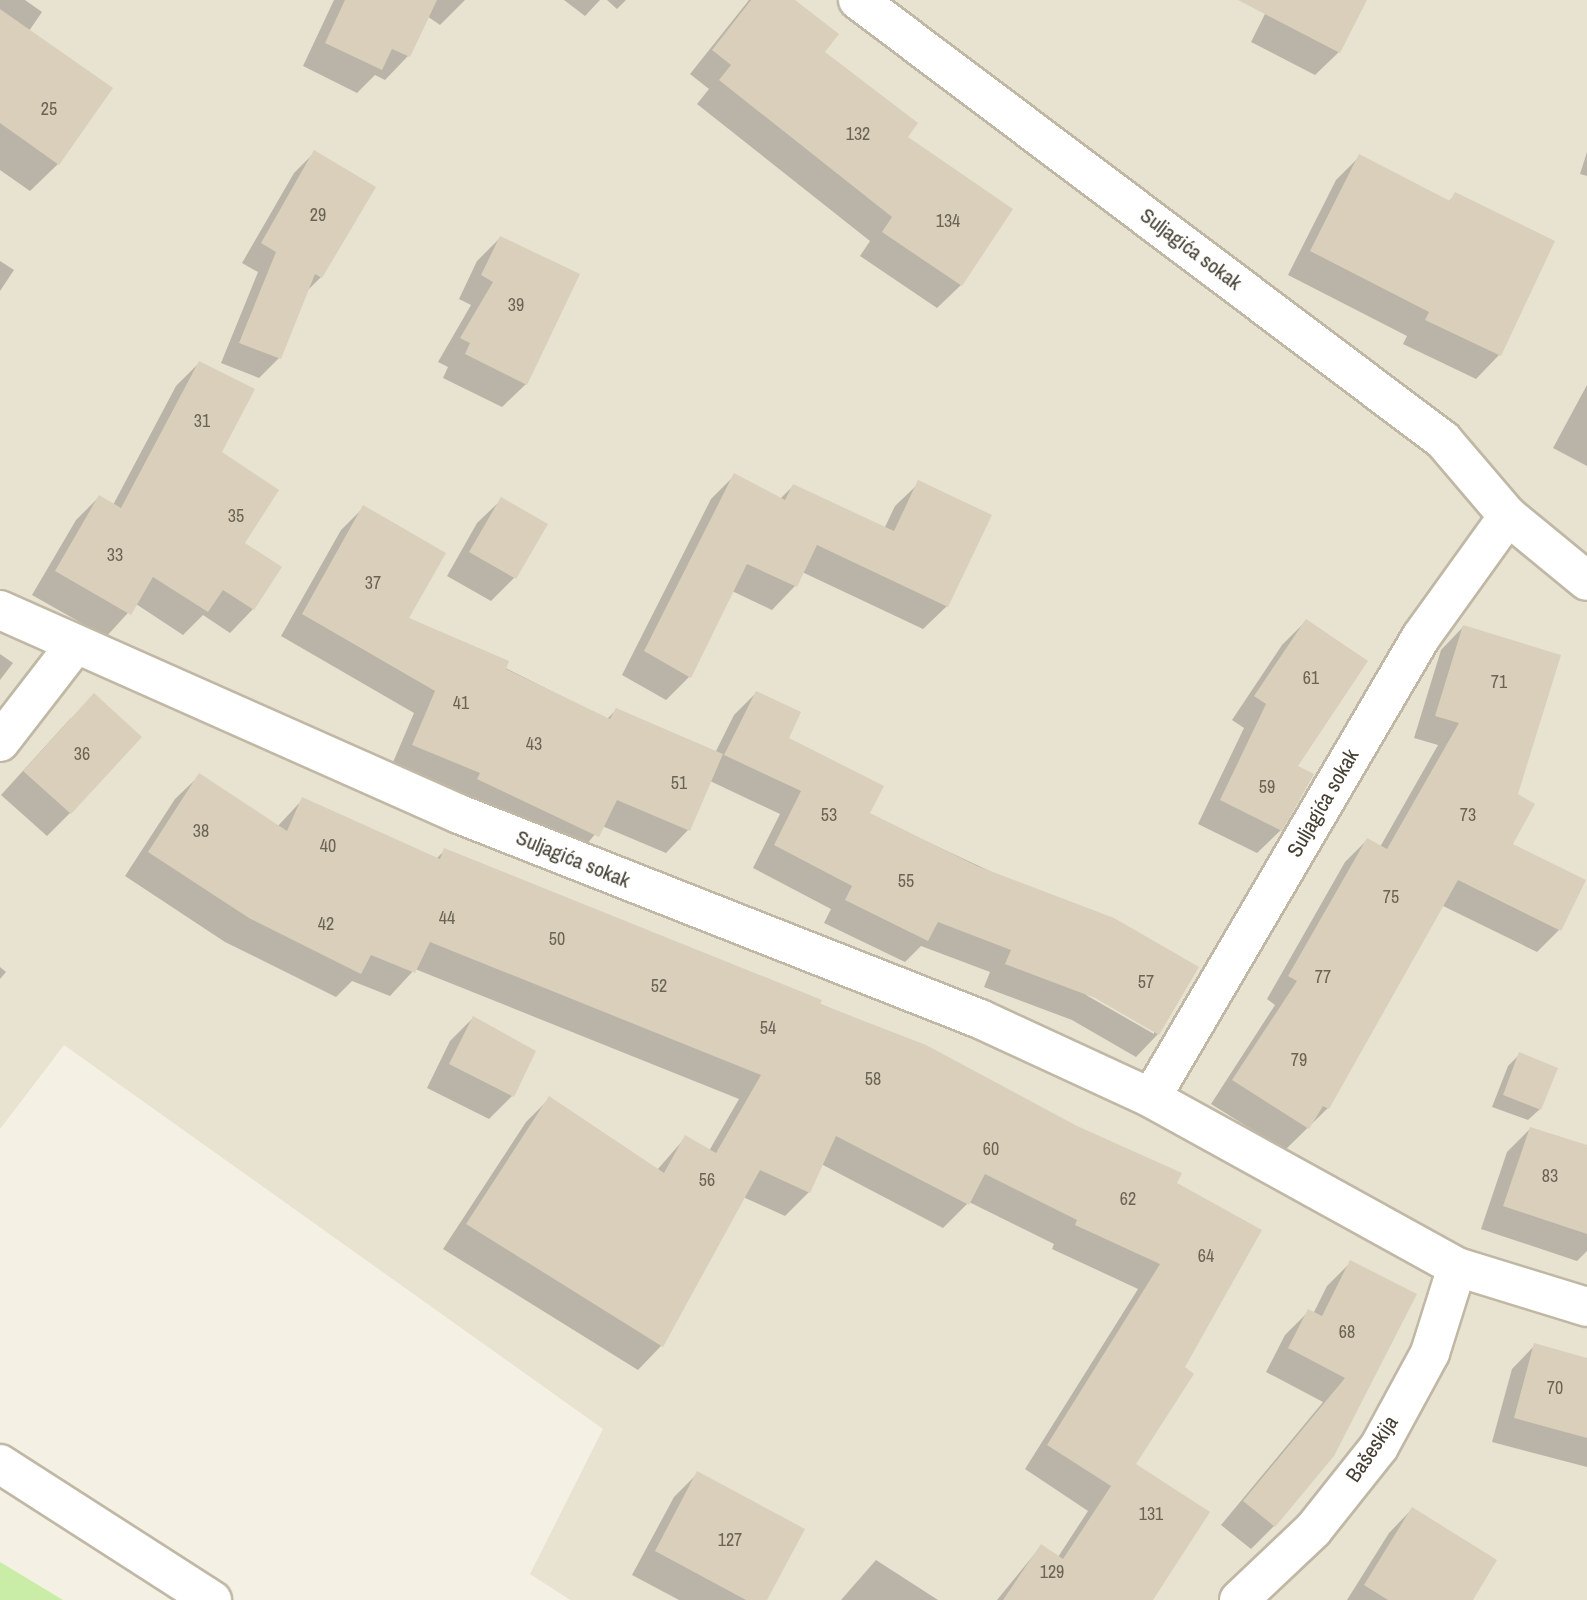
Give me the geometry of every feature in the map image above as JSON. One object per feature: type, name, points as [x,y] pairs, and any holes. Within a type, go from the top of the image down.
[{"type":"street","name":"Suljagića sokak","points":[[858,0],[1443,440],[1508,516],[1587,581]]},
{"type":"street","name":"Suljagića sokak","points":[[1150,1098],[1421,637],[1508,516]]},
{"type":"street","name":"Suljagića sokak","points":[[0,610],[458,814],[980,1019],[1150,1098],[1457,1267],[1587,1307]]},
{"type":"street","points":[[0,742],[75,645]]},
{"type":"street","name":"Bašeskija","points":[[1239,1600],[1313,1530],[1379,1447],[1430,1353],[1457,1267]]},
{"type":"street","points":[[0,1464],[212,1600]]},
{"type":"shaded area","points":[[0,0],[1587,0],[1587,1600],[570,1600],[530,1574],[603,1429],[64,1045],[0,1129]]},
{"type":"green space","points":[[0,1562],[63,1600],[0,1600]]},
{"type":"building","points":[[345,0],[437,0],[410,57],[392,49],[382,70],[325,43]]},
{"type":"building","points":[[751,0],[795,0],[839,34],[825,52],[918,123],[908,137],[1013,209],[962,286],[882,232],[892,217],[719,80],[731,65],[712,50]]},
{"type":"building","points":[[1238,0],[1367,0],[1340,53]]},
{"type":"building","points":[[0,9],[113,88],[59,165],[0,123]]},
{"type":"building","points":[[314,150],[376,187],[322,278],[315,274],[281,359],[239,343],[276,252],[261,243]]},
{"type":"building","points":[[1359,154],[1450,201],[1455,192],[1555,241],[1501,356],[1425,320],[1429,312],[1310,251]]},
{"type":"building","points":[[500,236],[580,274],[527,385],[465,354],[470,343],[460,338],[493,282],[481,275]]},
{"type":"building","points":[[199,361],[255,389],[222,452],[279,490],[245,543],[282,567],[254,610],[223,590],[208,612],[153,577],[131,615],[55,571],[99,495],[121,508]]},
{"type":"building","points":[[734,473],[785,500],[793,484],[894,531],[918,480],[992,515],[948,607],[817,545],[797,587],[747,564],[691,678],[644,651]]},
{"type":"building","points":[[501,497],[548,524],[516,579],[469,552]]},
{"type":"building","points":[[363,505],[446,553],[409,618],[509,661],[506,669],[610,719],[616,708],[723,754],[690,831],[617,800],[599,837],[477,779],[480,773],[412,745],[435,691],[302,614]]},
{"type":"building","points":[[1306,619],[1368,661],[1298,766],[1314,774],[1282,831],[1220,800],[1266,704],[1254,696]]},
{"type":"building","points":[[1463,625],[1561,655],[1518,794],[1535,804],[1513,844],[1586,880],[1561,931],[1458,880],[1329,1109],[1323,1106],[1309,1129],[1232,1080],[1297,981],[1288,976],[1367,838],[1387,849],[1459,723],[1435,716]]},
{"type":"building","points":[[756,691],[801,712],[789,738],[884,786],[870,813],[977,866],[1114,918],[1199,967],[1159,1035],[1095,998],[1005,964],[1011,950],[938,922],[928,941],[845,900],[852,886],[774,845],[801,791],[724,755]]},
{"type":"building","points":[[94,693],[142,737],[71,814],[23,771]]},
{"type":"building","points":[[199,773],[287,831],[302,797],[440,859],[444,848],[822,1000],[820,1004],[926,1045],[1077,1126],[1182,1173],[1177,1183],[1262,1230],[1185,1367],[1194,1374],[1136,1464],[1210,1512],[1153,1600],[1003,1600],[1041,1544],[1063,1559],[1111,1486],[1047,1445],[1160,1264],[1075,1225],[1077,1220],[985,1174],[969,1205],[836,1136],[810,1193],[760,1170],[663,1347],[466,1224],[549,1096],[664,1173],[685,1135],[716,1153],[761,1075],[430,942],[415,973],[371,955],[361,974],[249,918],[148,852]]},
{"type":"building","points":[[473,1016],[536,1051],[514,1097],[449,1064]]},
{"type":"building","points":[[1519,1052],[1558,1068],[1541,1110],[1503,1095]]},
{"type":"building","points":[[1530,1127],[1587,1145],[1587,1234],[1503,1206]]},
{"type":"building","points":[[1350,1260],[1417,1294],[1334,1456],[1275,1527],[1243,1501],[1345,1378],[1288,1348],[1308,1309],[1322,1316]]},
{"type":"building","points":[[1534,1343],[1587,1358],[1587,1438],[1514,1418]]},
{"type":"building","points":[[697,1471],[805,1529],[767,1600],[746,1600],[655,1551]]},
{"type":"building","points":[[1412,1507],[1497,1560],[1473,1600],[1388,1600],[1364,1585]]}]
